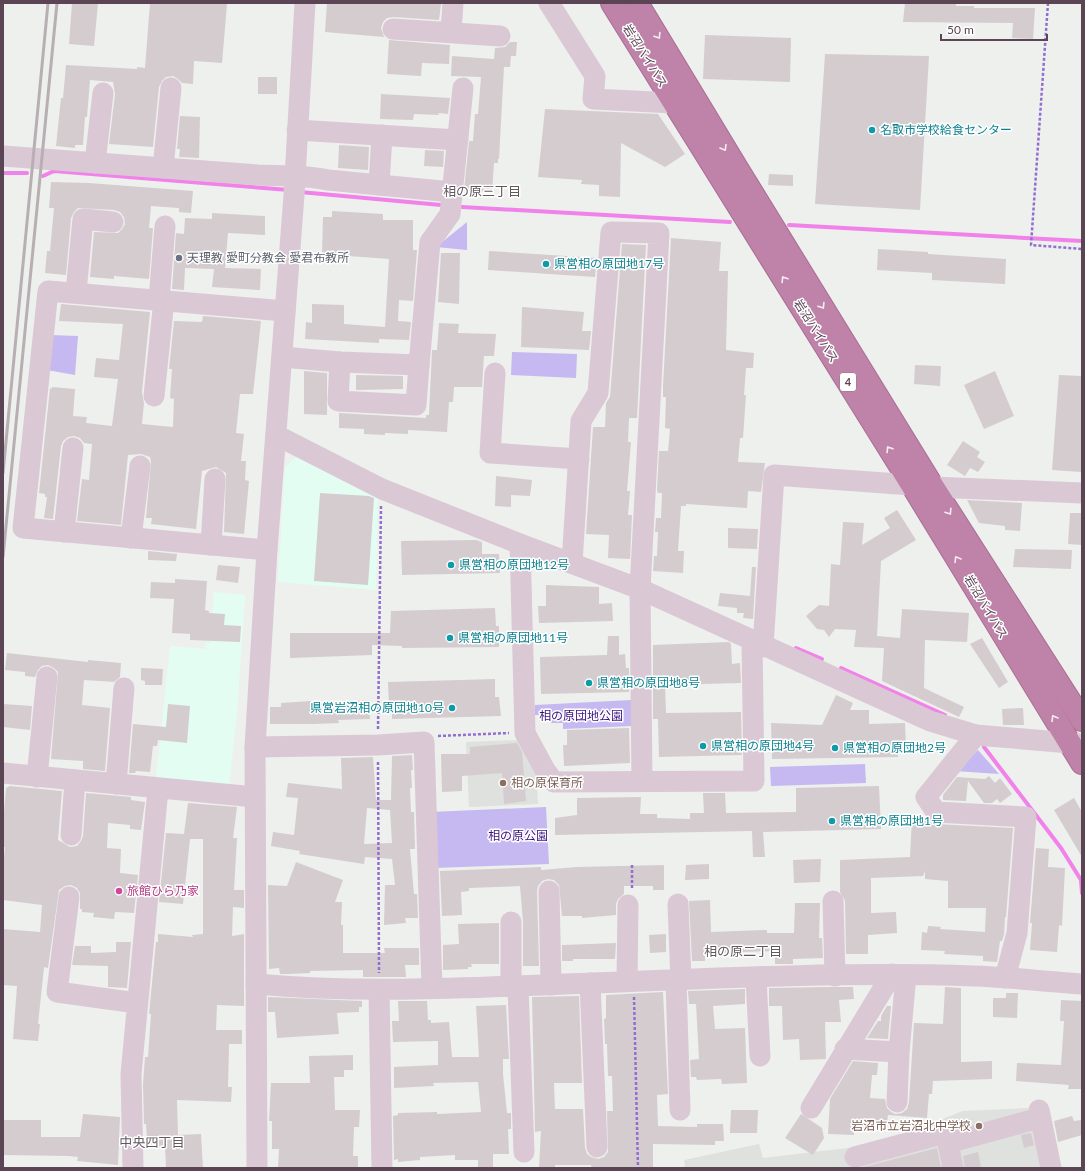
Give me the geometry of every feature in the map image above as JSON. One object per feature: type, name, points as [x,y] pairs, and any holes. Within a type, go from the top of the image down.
[{"type":"highway","name":"岩沼バイパス","points":[[612,3],[912,485],[1076,744],[1082,763]]},
{"type":"highway","name":"岩沼バイパス","points":[[637,3],[738,170],[934,487],[1082,720]]},
{"type":"street","points":[[257,1168],[254,797],[255,747],[267,550],[294,186],[305,3]]},
{"type":"street","points":[[451,32],[453,3]]},
{"type":"street","points":[[549,3],[595,76],[594,99],[674,103]]},
{"type":"street","points":[[393,29],[500,36]]},
{"type":"street","points":[[164,168],[171,88]]},
{"type":"street","points":[[340,362],[338,401],[416,405],[430,242],[450,214],[462,88]]},
{"type":"street","points":[[95,163],[103,93]]},
{"type":"street","points":[[297,130],[458,140]]},
{"type":"street","points":[[379,185],[382,135]]},
{"type":"street","points":[[3,156],[164,168],[294,186],[309,176],[328,180],[452,192]]},
{"type":"street","points":[[76,292],[82,218],[113,222]]},
{"type":"street","points":[[154,396],[162,300],[165,226]]},
{"type":"street","points":[[572,563],[581,421],[598,392],[611,232],[659,233],[640,589],[642,781]]},
{"type":"street","points":[[267,550],[23,528],[48,292],[76,292],[285,311]]},
{"type":"street","points":[[282,357],[340,362],[419,365]]},
{"type":"street","points":[[495,373],[490,453],[579,459]]},
{"type":"street","points":[[276,435],[382,490],[640,589],[930,721],[976,735],[1076,744]]},
{"type":"street","points":[[64,532],[73,448]]},
{"type":"street","points":[[131,538],[140,466]]},
{"type":"street","points":[[520,544],[525,733],[545,770],[554,782],[754,781],[758,644],[774,475],[912,485]]},
{"type":"street","points":[[211,545],[215,479]]},
{"type":"street","points":[[934,487],[1082,493]]},
{"type":"street","points":[[37,777],[47,677]]},
{"type":"street","points":[[116,784],[124,688]]},
{"type":"street","points":[[976,735],[926,797],[936,812],[1026,817],[1018,933],[1005,978]]},
{"type":"street","points":[[255,747],[378,745],[424,742],[432,988]]},
{"type":"street","points":[[3,773],[254,797]]},
{"type":"street","points":[[71,835],[75,780]]},
{"type":"street","points":[[133,1168],[131,1074],[158,789]]},
{"type":"street","points":[[549,891],[550,985]]},
{"type":"street","points":[[69,897],[57,992],[137,1003]]},
{"type":"street","points":[[833,901],[835,976]]},
{"type":"street","points":[[678,904],[680,1110]]},
{"type":"street","points":[[628,905],[630,981]]},
{"type":"street","points":[[512,922],[524,1152]]},
{"type":"street","points":[[811,1108],[845,1049],[899,974]]},
{"type":"street","points":[[897,1102],[899,1052],[899,974]]},
{"type":"street","points":[[256,984],[308,988],[379,990],[515,987],[630,981],[678,981],[899,974],[1005,978],[1082,984]]},
{"type":"street","points":[[756,978],[760,1056]]},
{"type":"street","points":[[590,983],[597,1147]]},
{"type":"street","points":[[379,990],[382,1168]]},
{"type":"street","points":[[845,1049],[899,1052]]},
{"type":"street","points":[[948,1143],[1039,1114],[1051,1168]]},
{"type":"street","points":[[855,1156],[945,1133],[953,1168]]},
{"type":"path","points":[[1048,3],[1031,245],[1082,249]]},
{"type":"path","points":[[379,990],[378,745],[382,490]]},
{"type":"path","points":[[424,742],[425,736],[525,733]]},
{"type":"path","points":[[630,981],[638,1168]]},
{"type":"shaded area","points":[[297,456],[378,496],[376,590],[278,582],[285,467]]},
{"type":"shaded area","points":[[214,592],[245,595],[237,715],[229,786],[156,780],[170,646],[205,649],[206,642],[210,643]]},
{"type":"shaded area","name":"相の原保育所","points":[[520,740],[536,763],[538,804],[469,807],[466,742]]},
{"type":"shaded area","name":"岩沼市立岩沼北中学校","points":[[1028,1108],[1042,1168],[685,1168],[684,1160],[759,1144],[763,1158],[864,1146],[888,1140],[963,1111]]},
{"type":"green space","points":[[467,222],[467,250],[436,247]]},
{"type":"green space","points":[[50,335],[78,336],[75,375],[47,370]]},
{"type":"green space","points":[[512,352],[577,354],[576,378],[511,375]]},
{"type":"green space","name":"相の原団地公園","points":[[631,700],[632,726],[563,729],[563,723],[551,723],[550,715],[535,715],[535,705]]},
{"type":"green space","points":[[978,750],[999,774],[955,771]]},
{"type":"green space","points":[[865,764],[866,783],[771,786],[770,767]]},
{"type":"green space","name":"相の原公園","points":[[546,807],[549,864],[434,868],[431,812]]},
{"type":"building","points":[[72,3],[98,3],[94,46],[69,44]]},
{"type":"building","points":[[150,3],[227,4],[222,63],[194,61],[193,84],[182,83],[173,76],[166,77],[162,81],[159,87],[153,147],[109,144],[115,94],[113,82],[90,80],[83,145],[75,145],[75,148],[56,146],[66,65],[137,69],[137,67],[145,68]]},
{"type":"building","points":[[327,3],[441,4],[439,20],[394,17],[387,18],[383,22],[381,28],[384,37],[325,32]]},
{"type":"building","points":[[905,3],[956,4],[956,6],[974,6],[974,8],[1035,8],[1033,39],[1012,38],[1013,23],[903,22]]},
{"type":"building","points":[[705,35],[791,38],[790,82],[703,79]]},
{"type":"building","points":[[389,40],[450,45],[449,64],[422,63],[421,76],[387,74]]},
{"type":"building","points":[[510,42],[517,42],[516,56],[511,56],[510,67],[504,67],[499,159],[498,163],[494,163],[492,192],[464,190],[469,142],[473,141],[475,114],[478,114],[481,77],[451,76],[452,56],[494,59],[495,48],[505,47]]},
{"type":"building","name":"名取市学校給食センター","points":[[825,54],[929,56],[920,210],[815,204]]},
{"type":"building","points":[[258,77],[277,77],[277,94],[258,94]]},
{"type":"building","points":[[381,94],[450,98],[448,114],[414,114],[413,120],[380,119]]},
{"type":"building","points":[[545,109],[658,114],[685,154],[665,167],[621,143],[620,197],[599,196],[599,185],[581,184],[582,180],[538,177]]},
{"type":"building","points":[[180,116],[200,117],[199,158],[179,157],[180,149],[177,149]]},
{"type":"building","points":[[339,145],[369,147],[368,170],[338,168]]},
{"type":"building","points":[[425,150],[444,151],[443,167],[424,166]]},
{"type":"building","points":[[769,174],[793,175],[793,186],[768,185]]},
{"type":"building","points":[[51,182],[89,183],[193,191],[191,213],[179,212],[179,208],[151,206],[149,228],[153,228],[149,279],[114,276],[114,279],[90,277],[94,232],[118,233],[125,224],[124,217],[120,212],[114,210],[78,208],[71,218],[66,275],[45,273],[47,251],[50,251],[54,208],[49,208]]},
{"type":"building","points":[[332,211],[383,214],[383,220],[413,220],[413,250],[417,250],[413,301],[399,300],[398,321],[411,322],[409,340],[379,339],[379,343],[305,339],[306,322],[312,323],[312,304],[344,305],[344,324],[385,327],[389,259],[322,254],[323,217],[332,217]]},
{"type":"building","points":[[212,213],[265,216],[265,235],[228,233],[225,268],[261,269],[260,290],[212,287],[214,269],[185,268],[184,290],[172,289],[176,233],[184,234],[185,218],[212,219]]},
{"type":"building","points":[[671,238],[721,242],[719,271],[728,271],[726,350],[754,353],[753,368],[746,368],[743,438],[740,438],[738,462],[765,463],[761,492],[748,491],[747,508],[686,504],[686,506],[681,506],[678,551],[684,551],[683,573],[653,571],[654,556],[657,556],[658,532],[655,532],[656,518],[661,518],[662,493],[658,493],[657,490],[659,451],[668,451],[670,429],[665,428],[666,397],[663,397],[663,386]]},
{"type":"building","points":[[622,244],[646,245],[637,418],[629,418],[628,442],[631,442],[627,491],[630,491],[628,515],[632,515],[630,559],[608,558],[609,535],[586,534],[593,427],[605,427],[606,403],[610,397]]},
{"type":"building","points":[[878,249],[1006,259],[1005,284],[932,280],[932,273],[877,270]]},
{"type":"building","name":"県営相の原団地17号","points":[[489,251],[597,258],[595,277],[488,270]]},
{"type":"building","points":[[441,253],[460,253],[459,304],[438,302]]},
{"type":"building","points":[[61,304],[150,312],[142,392],[144,403],[142,424],[173,427],[174,399],[170,398],[172,369],[169,369],[174,321],[202,322],[203,316],[261,321],[253,394],[240,394],[236,433],[244,434],[241,461],[246,461],[245,480],[249,481],[244,534],[224,532],[226,473],[216,467],[202,471],[196,529],[151,524],[152,518],[146,518],[151,462],[150,457],[141,454],[128,455],[121,525],[77,521],[82,479],[89,480],[92,444],[84,443],[80,438],[74,436],[68,437],[63,441],[61,446],[53,519],[44,518],[47,497],[45,497],[45,494],[39,493],[50,388],[75,389],[73,416],[87,417],[86,423],[112,426],[118,379],[94,377],[96,358],[119,360],[123,324],[59,321]]},
{"type":"building","points":[[522,307],[584,312],[582,331],[591,331],[589,350],[521,347]]},
{"type":"building","points":[[439,323],[459,324],[458,333],[496,334],[494,356],[484,356],[482,387],[454,387],[453,402],[449,402],[447,432],[408,430],[408,434],[385,433],[385,435],[364,434],[364,429],[339,428],[339,413],[426,418],[426,415],[429,415],[432,350],[437,350]]},
{"type":"building","points":[[915,365],[941,366],[940,386],[914,384]]},
{"type":"building","points":[[304,371],[327,373],[327,415],[304,414]]},
{"type":"building","points":[[995,371],[1014,416],[984,429],[964,385]]},
{"type":"building","points":[[356,375],[403,376],[403,389],[356,390]]},
{"type":"building","points":[[1059,375],[1082,376],[1081,472],[1052,470]]},
{"type":"building","points":[[963,441],[980,452],[977,457],[985,462],[978,472],[970,468],[965,476],[947,465]]},
{"type":"building","points":[[496,476],[532,480],[530,496],[511,495],[511,507],[495,506]]},
{"type":"building","points":[[320,493],[369,496],[374,498],[368,585],[314,581]]},
{"type":"building","points":[[967,500],[1022,503],[1020,531],[1005,530],[1005,526],[979,523]]},
{"type":"building","points":[[897,510],[916,540],[881,561],[877,636],[900,638],[902,609],[969,613],[967,642],[925,640],[924,688],[964,707],[959,717],[882,681],[884,648],[854,647],[856,630],[835,629],[829,637],[824,630],[817,629],[806,616],[819,605],[829,606],[831,564],[840,565],[843,522],[864,523],[862,545],[890,528],[884,518]]},
{"type":"building","points":[[1070,513],[1081,513],[1082,545],[1068,544]]},
{"type":"building","points":[[728,528],[758,529],[757,549],[728,548]]},
{"type":"building","name":"県営相の原団地12号","points":[[476,540],[482,542],[482,554],[499,554],[500,573],[402,575],[401,541]]},
{"type":"building","points":[[1015,549],[1072,550],[1071,569],[1013,567]]},
{"type":"building","points":[[148,551],[177,554],[176,561],[148,560]]},
{"type":"building","points":[[218,565],[240,567],[238,583],[216,580]]},
{"type":"building","points":[[752,567],[756,567],[753,619],[743,618],[744,613],[737,613],[737,608],[718,606],[720,593],[750,596]]},
{"type":"building","points":[[175,579],[207,581],[205,610],[209,611],[209,613],[225,614],[224,625],[241,626],[240,642],[190,640],[190,634],[172,633],[174,599],[150,598],[151,582],[175,583]]},
{"type":"building","points":[[546,585],[599,587],[599,604],[612,603],[613,621],[539,623],[538,606],[546,606]]},
{"type":"building","points":[[495,608],[496,626],[499,626],[499,647],[402,648],[402,646],[372,645],[372,655],[290,658],[290,633],[390,633],[391,611]]},
{"type":"building","points":[[608,636],[619,636],[619,655],[625,654],[626,668],[629,668],[629,692],[541,694],[540,657],[607,655]]},
{"type":"building","points":[[982,638],[1008,682],[999,688],[970,644]]},
{"type":"building","points":[[729,642],[731,644],[732,664],[740,663],[741,683],[665,685],[666,713],[741,712],[742,755],[659,757],[658,719],[653,719],[653,645]]},
{"type":"building","points":[[7,653],[88,662],[88,660],[121,663],[120,677],[114,682],[84,680],[82,705],[110,708],[105,771],[83,769],[83,761],[51,759],[58,672],[48,665],[42,666],[38,670],[35,677],[25,676],[25,672],[5,670]]},
{"type":"building","points":[[141,668],[163,669],[162,685],[145,685],[145,681],[141,680]]},
{"type":"building","points":[[495,679],[495,697],[499,697],[501,716],[392,719],[392,706],[389,706],[388,682]]},
{"type":"building","points":[[836,695],[853,703],[850,710],[869,710],[869,724],[905,723],[906,748],[898,748],[898,757],[772,759],[771,723],[822,725]]},
{"type":"building","points":[[369,700],[370,719],[338,720],[339,723],[270,724],[270,707],[281,707],[281,703],[311,701],[311,704]]},
{"type":"building","points":[[3,704],[32,706],[30,730],[3,727]]},
{"type":"building","points":[[168,704],[190,706],[187,743],[158,740],[157,746],[153,746],[150,772],[136,771],[135,773],[129,773],[133,724],[166,727]]},
{"type":"building","points":[[1023,708],[1024,725],[1003,725],[1002,709]]},
{"type":"building","points":[[629,728],[630,763],[564,766],[563,745],[567,745],[567,730]]},
{"type":"building","points":[[517,743],[522,752],[526,801],[504,804],[502,773],[462,776],[462,791],[442,792],[441,754],[470,754],[470,747]]},
{"type":"building","points":[[412,755],[412,788],[410,788],[411,812],[414,812],[415,849],[410,849],[414,894],[417,894],[418,918],[405,918],[406,923],[384,925],[385,885],[395,885],[392,859],[365,857],[364,864],[299,854],[300,851],[271,846],[273,832],[294,835],[298,798],[286,797],[288,783],[342,789],[341,758],[373,757],[376,800],[391,800],[392,756]],"holes":[[[367,808],[390,810],[392,843],[364,844]]]},
{"type":"building","points":[[989,776],[995,783],[1000,778],[1012,794],[1000,803],[997,799],[992,803],[984,803],[968,781],[966,801],[943,800],[943,795],[957,777],[985,779]]},
{"type":"building","points":[[10,786],[62,791],[58,840],[70,847],[77,846],[83,836],[86,793],[131,797],[131,800],[145,802],[141,830],[130,829],[130,825],[108,823],[107,848],[121,849],[120,873],[138,875],[134,913],[115,912],[114,919],[93,917],[94,913],[82,912],[82,909],[80,909],[80,893],[77,888],[71,885],[65,886],[59,890],[48,968],[44,967],[38,1024],[40,1024],[38,1041],[13,1039],[17,986],[3,985],[3,929],[40,932],[42,905],[3,900],[3,867],[5,847],[3,847],[3,824],[6,788]]},
{"type":"building","points":[[879,786],[881,829],[763,832],[765,857],[753,857],[752,831],[555,835],[555,818],[577,815],[577,798],[641,797],[640,814],[657,814],[657,818],[690,819],[690,813],[704,813],[703,793],[725,793],[726,813],[796,812],[796,788]]},
{"type":"building","points":[[1074,798],[1082,812],[1082,857],[1054,810]]},
{"type":"building","points":[[188,803],[237,807],[233,838],[237,838],[234,890],[244,890],[244,908],[233,907],[232,936],[244,934],[244,1006],[217,1005],[216,1030],[242,1030],[242,1044],[229,1044],[228,1087],[232,1087],[231,1102],[177,1100],[178,1135],[201,1134],[203,1168],[166,1168],[165,1146],[151,1146],[151,1139],[147,1139],[146,1124],[144,1124],[143,1085],[145,1057],[148,1057],[151,1014],[149,1014],[158,934],[193,937],[192,935],[203,934],[203,839],[190,839],[183,904],[159,902],[166,833],[184,834]]},
{"type":"building","points":[[912,818],[926,818],[935,824],[1013,828],[1004,935],[1002,941],[1000,941],[997,962],[983,961],[983,956],[944,954],[945,951],[921,950],[922,932],[927,933],[928,926],[941,927],[940,929],[985,932],[986,908],[948,908],[948,881],[925,879],[925,871],[923,876],[871,878],[871,913],[896,912],[897,933],[868,935],[868,954],[846,954],[845,901],[840,892],[840,860],[910,857]]},
{"type":"building","points":[[1036,848],[1049,849],[1048,867],[1065,868],[1062,926],[1059,925],[1057,952],[1030,950],[1032,923],[1030,923]]},
{"type":"building","points":[[821,859],[820,882],[794,883],[793,860]]},
{"type":"building","points":[[296,862],[343,880],[335,902],[342,902],[341,925],[343,925],[343,953],[385,953],[384,948],[419,948],[419,965],[405,965],[406,977],[363,977],[363,970],[310,971],[310,973],[280,974],[279,968],[269,969],[268,885],[287,886]]},
{"type":"building","points":[[709,864],[709,879],[685,880],[686,865]]},
{"type":"building","points":[[664,865],[664,890],[653,890],[653,886],[624,886],[624,894],[618,899],[616,904],[616,915],[582,918],[582,916],[562,916],[559,885],[554,880],[548,879],[542,881],[538,886],[537,891],[539,966],[523,966],[523,922],[520,886],[469,888],[469,891],[461,892],[462,915],[442,916],[440,871],[541,867],[541,870],[577,867]]},
{"type":"building","points":[[710,900],[711,932],[767,930],[767,933],[794,933],[795,903],[820,903],[819,938],[822,938],[823,958],[793,959],[793,964],[775,964],[775,951],[712,953],[712,956],[705,956],[705,961],[692,961],[689,901]]},
{"type":"building","points":[[499,923],[499,964],[471,964],[472,967],[468,967],[468,969],[443,970],[443,945],[459,944],[458,924]]},
{"type":"building","points":[[666,934],[666,952],[650,953],[649,935]]},
{"type":"building","points":[[116,942],[131,942],[127,988],[108,987],[108,966],[72,965],[75,946],[91,946],[91,953],[116,952]]},
{"type":"building","points":[[616,943],[615,959],[573,959],[573,961],[562,961],[562,945]]},
{"type":"building","points":[[853,987],[854,999],[839,1000],[841,1022],[825,1022],[826,1059],[800,1060],[799,1039],[783,1040],[782,1006],[769,1006],[769,988]]},
{"type":"building","points":[[945,987],[961,988],[961,1062],[992,1061],[992,1079],[933,1081],[932,1094],[929,1094],[927,1118],[888,1115],[887,1123],[854,1121],[854,1135],[828,1134],[830,1099],[853,1061],[878,1063],[877,1075],[872,1075],[870,1098],[885,1099],[887,1108],[896,1114],[902,1113],[907,1109],[909,1102],[914,1023],[943,1024]]},
{"type":"building","points":[[745,989],[745,1004],[713,1006],[715,1029],[745,1028],[747,1083],[722,1084],[721,1079],[697,1080],[696,1077],[691,1077],[690,1060],[699,1059],[696,1004],[689,1004],[688,991]]},
{"type":"building","points":[[663,992],[668,1094],[657,1095],[658,1126],[697,1127],[697,1124],[723,1124],[724,1141],[715,1141],[715,1145],[653,1144],[653,1168],[592,1168],[591,1165],[555,1165],[555,1168],[539,1168],[541,1131],[535,1132],[532,997],[579,996],[582,1083],[554,1083],[555,1109],[583,1109],[585,1148],[587,1154],[598,1159],[604,1157],[608,1152],[607,1111],[613,1111],[612,1076],[608,1076],[607,1044],[605,1044],[604,1019],[606,1018],[606,995]]},
{"type":"building","points":[[1006,993],[1018,993],[1017,1018],[993,1017],[993,998],[1006,998]]},
{"type":"building","points":[[268,997],[362,1001],[362,1007],[359,1007],[359,1012],[337,1013],[339,1034],[277,1038],[275,1012],[268,1012]]},
{"type":"building","points":[[1061,1000],[1082,1001],[1082,1089],[1068,1089],[1069,1085],[1016,1081],[1017,1063],[1061,1065],[1064,1021],[1060,1021]]},
{"type":"building","points":[[398,1001],[427,1001],[428,1020],[431,1020],[431,1023],[449,1022],[452,1057],[479,1057],[476,1006],[506,1005],[509,1059],[503,1059],[503,1074],[507,1113],[511,1113],[511,1129],[508,1129],[509,1154],[493,1154],[493,1168],[478,1168],[478,1160],[455,1160],[455,1155],[420,1157],[420,1160],[398,1162],[398,1159],[394,1160],[393,1116],[398,1115],[398,1113],[437,1112],[437,1114],[481,1112],[478,1082],[433,1083],[434,1086],[394,1088],[394,1067],[438,1065],[438,1041],[393,1042],[392,1021],[399,1021]]},
{"type":"building","points":[[887,1006],[891,1006],[888,1039],[867,1038],[878,1021],[881,1021],[881,1016]]},
{"type":"building","points":[[353,1055],[353,1070],[344,1070],[344,1077],[334,1077],[335,1110],[360,1110],[359,1127],[354,1127],[353,1156],[358,1156],[358,1168],[278,1168],[279,1149],[272,1149],[272,1121],[269,1121],[271,1083],[310,1083],[309,1056]]},
{"type":"building","points":[[731,1110],[758,1110],[757,1133],[730,1133]]},
{"type":"building","points":[[83,1114],[120,1117],[118,1165],[77,1161],[78,1157],[68,1156],[3,1155],[3,1120],[41,1120],[41,1137],[80,1137]]},
{"type":"building","points":[[801,1114],[822,1128],[824,1138],[813,1155],[785,1138]]},
{"type":"building","points":[[1072,1116],[1074,1121],[1082,1120],[1082,1135],[1058,1142],[1054,1121]]},
{"type":"building","points":[[1031,1133],[1034,1145],[1024,1148],[1021,1135]]},
{"type":"building","points":[[937,1148],[941,1168],[860,1168]]},
{"type":"building","points":[[978,1152],[981,1168],[965,1168],[963,1156]]},
{"type":"waterway","points":[[43,176],[54,171],[289,190]]},
{"type":"waterway","points":[[3,173],[27,173]]},
{"type":"waterway","points":[[300,192],[441,205]]},
{"type":"waterway","points":[[462,207],[730,222]]},
{"type":"waterway","points":[[789,225],[1082,241]]},
{"type":"waterway","points":[[796,648],[822,659]]},
{"type":"waterway","points":[[841,668],[945,715]]},
{"type":"waterway","points":[[984,747],[1061,848],[1081,880],[1082,893]]},
{"type":"railway","points":[[3,473],[48,3]]},
{"type":"railway","points":[[3,557],[57,3]]},
{"type":"place","name":"名取市学校給食センター","points":[[872,130]]},
{"type":"place","name":"天理教 愛町分教会 愛君布教所","points":[[179,258]]},
{"type":"place","name":"県営相の原団地17号","points":[[546,264]]},
{"type":"place","name":"県営相の原団地12号","points":[[451,565]]},
{"type":"place","name":"県営相の原団地11号","points":[[450,638]]},
{"type":"place","name":"県営相の原団地8号","points":[[589,683]]},
{"type":"place","name":"県営岩沼相の原団地10号","points":[[452,708]]},
{"type":"place","name":"県営相の原団地4号","points":[[703,746]]},
{"type":"place","name":"県営相の原団地2号","points":[[835,748]]},
{"type":"place","name":"相の原保育所","points":[[503,783]]},
{"type":"place","name":"県営相の原団地1号","points":[[832,821]]},
{"type":"place","name":"旅館ひら乃家","points":[[119,891]]},
{"type":"place","name":"岩沼市立岩沼北中学校","points":[[979,1126]]},
{"type":"district","name":"相の原三丁目","points":[[482,191]]},
{"type":"district","name":"相の原二丁目","points":[[743,951]]},
{"type":"district","name":"中央四丁目","points":[[152,1142]]}]
